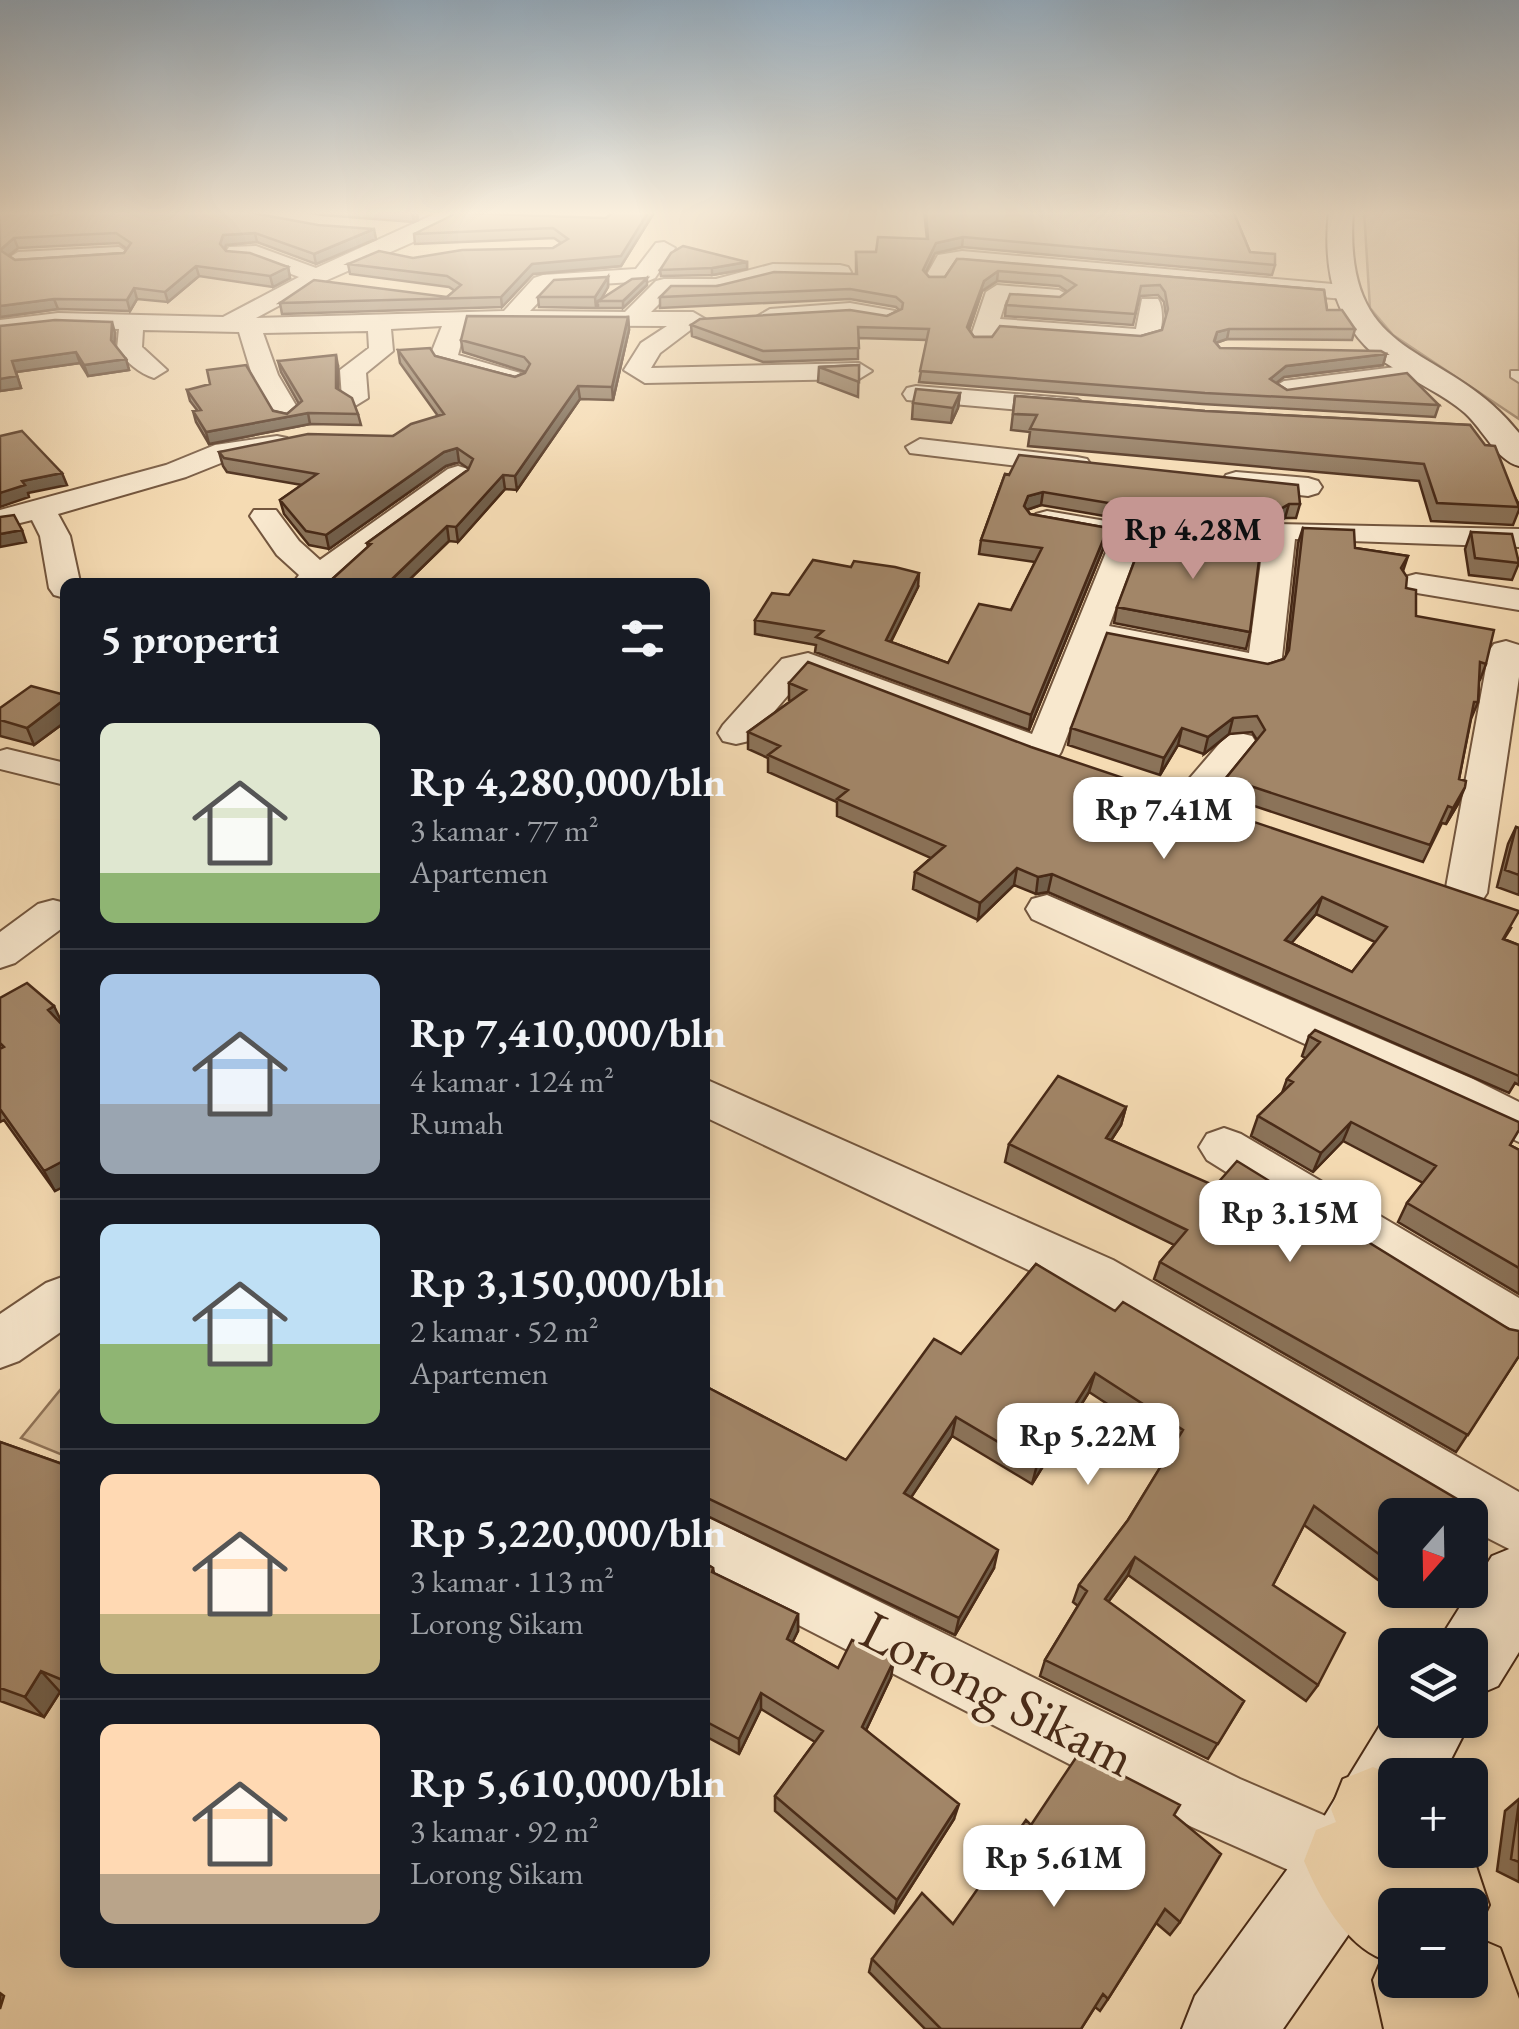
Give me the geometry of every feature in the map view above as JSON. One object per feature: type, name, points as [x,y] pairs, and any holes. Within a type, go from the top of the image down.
[{"type":"highway","points":[[1423,1998],[1430,2029]]},
{"type":"highway","points":[[1473,1998],[1481,2029]]},
{"type":"street","points":[[8,326],[47,306]]},
{"type":"street","points":[[237,326],[270,306]]},
{"type":"street","points":[[449,306],[511,318],[706,319],[650,348],[637,370],[645,375],[859,371]]},
{"type":"street","points":[[511,318],[522,306]]},
{"type":"street","points":[[632,318],[644,306]]},
{"type":"street","points":[[993,306],[984,332],[1139,336],[1148,334],[1150,306]]},
{"type":"street","points":[[1331,306],[1345,308],[1388,351],[1427,370],[1472,402],[1511,444]]},
{"type":"street","points":[[8,326],[58,320],[237,326],[380,324],[456,308]]},
{"type":"street","points":[[456,308],[444,352],[447,360],[515,378]]},
{"type":"street","points":[[753,318],[850,310],[887,316]]},
{"type":"street","points":[[132,324],[128,350],[154,370]]},
{"type":"street","points":[[355,398],[353,370],[380,351],[380,324]]},
{"type":"street","points":[[237,326],[288,414]]},
{"type":"street","points":[[1352,351],[1388,351]]},
{"type":"street","points":[[1284,389],[1427,370]]},
{"type":"street","points":[[916,394],[1107,409]]},
{"type":"street","points":[[1465,430],[1511,444]]},
{"type":"street","points":[[0,519],[176,472],[225,451],[310,436]]},
{"type":"street","points":[[920,447],[1113,468]]},
{"type":"street","points":[[1294,454],[1326,530]]},
{"type":"street","points":[[318,578],[458,476]]},
{"type":"street","points":[[1210,478],[1308,487]]},
{"type":"street","points":[[39,510],[54,529],[63,578]]},
{"type":"street","points":[[265,516],[313,578]]},
{"type":"street","points":[[1040,518],[1277,559]]},
{"type":"street","points":[[1091,633],[1261,684],[1281,533],[1296,529],[1519,538]]},
{"type":"street","points":[[1043,752],[1128,535]]},
{"type":"street","points":[[1416,584],[1519,600]]},
{"type":"street","points":[[1466,893],[1506,651]]},
{"type":"street","points":[[736,733],[794,666],[808,663],[1080,764]]},
{"type":"street","points":[[1191,801],[1239,744]]},
{"type":"street","points":[[7,760],[60,773]]},
{"type":"street","points":[[1154,788],[1228,813]]},
{"type":"street","points":[[1429,881],[1501,906]]},
{"type":"street","points":[[1047,908],[1438,1083],[1519,1124]]},
{"type":"street","points":[[0,953],[60,912]]},
{"type":"street","points":[[710,1099],[1094,1276],[1519,1525]]},
{"type":"street","points":[[1224,1147],[1519,1326]]},
{"type":"street","points":[[0,1344],[60,1302]]},
{"type":"street","name":"Lorong Sikam","points":[[710,1548],[1216,1803],[1378,1830]]},
{"type":"street","points":[[1488,1630],[1519,1582]]},
{"type":"street","points":[[1228,2029],[1378,1844]]},
{"type":"shaded area","points":[[1519,306],[1519,419],[1393,335],[1370,308]]},
{"type":"shaded area","points":[[60,1390],[60,1454],[21,1438]]},
{"type":"building","points":[[903,306],[975,306],[967,327],[974,337],[992,337],[1000,326],[1141,336],[1162,330],[1167,306],[1326,306],[1327,310],[1342,310],[1355,329],[1229,329],[1217,332],[1214,341],[1220,348],[1381,351],[1386,354],[1286,366],[1270,379],[1287,390],[1407,373],[1439,405],[1205,393],[920,371],[929,329],[858,327],[859,348],[763,351],[691,325],[700,319],[850,310],[887,316]]},
{"type":"building","points":[[1016,306],[1137,306],[1135,314]]},
{"type":"building","points":[[467,316],[628,317],[612,387],[578,386],[515,476],[503,475],[456,527],[447,526],[393,578],[333,578],[371,544],[367,543],[468,470],[473,459],[457,448],[444,452],[326,535],[306,531],[280,500],[317,474],[224,458],[219,452],[308,434],[393,436],[411,424],[444,414],[398,350],[430,348],[435,356],[515,377],[525,373],[530,364],[524,357],[461,340]]},
{"type":"building","points":[[55,320],[112,322],[111,340],[126,359],[84,365],[76,352],[12,361],[17,376],[0,379],[0,326]]},
{"type":"building","points":[[336,355],[336,388],[352,398],[358,414],[308,413],[206,432],[193,411],[201,410],[187,390],[210,384],[207,370],[246,365],[273,411],[287,414],[302,401],[278,361]]},
{"type":"building","points":[[859,365],[859,382],[819,367]]},
{"type":"building","points":[[916,389],[960,393],[953,408],[913,403]]},
{"type":"building","points":[[1015,396],[1470,425],[1485,445],[1495,446],[1519,507],[1437,503],[1424,464],[1030,429],[1037,415],[1013,414]]},
{"type":"building","points":[[22,431],[62,473],[22,481],[25,485],[0,493],[0,436]]},
{"type":"building","points":[[1019,455],[1298,485],[1300,504],[1289,504],[1270,515],[1264,529],[1043,492],[1028,496],[1024,506],[1030,514],[1108,528],[1031,715],[816,637],[823,631],[755,620],[772,593],[789,595],[813,560],[851,567],[854,561],[895,567],[919,573],[886,640],[948,663],[979,604],[1011,610],[1042,548],[981,540],[1005,474],[1009,475]]},
{"type":"building","points":[[14,515],[22,530],[0,534],[0,517]]},
{"type":"building","points":[[1303,528],[1354,530],[1355,548],[1408,556],[1401,568],[1407,577],[1406,588],[1416,590],[1416,616],[1494,630],[1486,664],[1480,662],[1478,702],[1474,702],[1459,779],[1466,781],[1465,787],[1453,808],[1448,806],[1430,845],[1226,778],[1265,730],[1257,716],[1233,718],[1208,737],[1182,728],[1164,758],[1071,728],[1107,633],[1268,664],[1284,659],[1289,650]]},
{"type":"building","points":[[1471,532],[1512,534],[1519,563],[1475,558]]},
{"type":"building","points":[[1145,533],[1260,552],[1250,632],[1117,607]]},
{"type":"building","points":[[808,662],[1031,747],[1519,911],[1503,939],[1519,945],[1519,1076],[1052,874],[1038,877],[1017,868],[980,903],[915,872],[945,846],[837,799],[848,790],[768,755],[780,746],[748,732],[806,690],[789,683]],"holes":[[[1322,897],[1387,927],[1352,972],[1285,940]]]},
{"type":"building","points":[[31,686],[60,694],[60,703],[27,728],[0,720],[0,708]]},
{"type":"building","points":[[1516,827],[1519,828],[1519,875],[1505,870]]},
{"type":"building","points":[[27,983],[54,1006],[48,1010],[60,1023],[60,1163],[44,1171],[0,1109],[0,1049],[4,1047],[0,1043],[0,998]]},
{"type":"building","points":[[1315,1030],[1519,1122],[1510,1145],[1519,1150],[1519,1268],[1407,1203],[1436,1166],[1351,1122],[1321,1153],[1258,1116],[1293,1082],[1287,1079],[1320,1042],[1309,1036]]},
{"type":"building","points":[[1058,1076],[1126,1107],[1106,1138],[1215,1186],[1237,1161],[1509,1329],[1519,1331],[1519,1356],[1468,1435],[1160,1262],[1187,1230],[1009,1144]]},
{"type":"building","points":[[1036,1264],[1115,1311],[1123,1302],[1455,1498],[1378,1498],[1378,1553],[1314,1506],[1273,1585],[1345,1633],[1318,1685],[1135,1557],[1105,1599],[1244,1701],[1218,1744],[1045,1660],[1087,1591],[1079,1585],[1128,1520],[1183,1430],[1095,1373],[1037,1465],[956,1417],[904,1493],[998,1550],[959,1618],[710,1499],[710,1389],[846,1460],[934,1339],[961,1354]]},
{"type":"building","points":[[0,1442],[60,1463],[60,1679],[41,1671],[25,1697],[0,1688]]},
{"type":"building","points":[[710,1566],[712,1572],[798,1614],[787,1639],[838,1668],[852,1640],[894,1660],[862,1727],[959,1804],[897,1900],[775,1796],[823,1731],[761,1693],[739,1739],[710,1724]]},
{"type":"building","points":[[1079,1753],[1180,1805],[1174,1815],[1221,1854],[1180,1922],[1165,1909],[1108,1999],[1103,1994],[1081,2029],[941,2029],[872,1959],[922,1893],[953,1924],[1026,1820],[1031,1825]]},
{"type":"building","points":[[1519,1802],[1519,1862],[1511,1859]]}]
